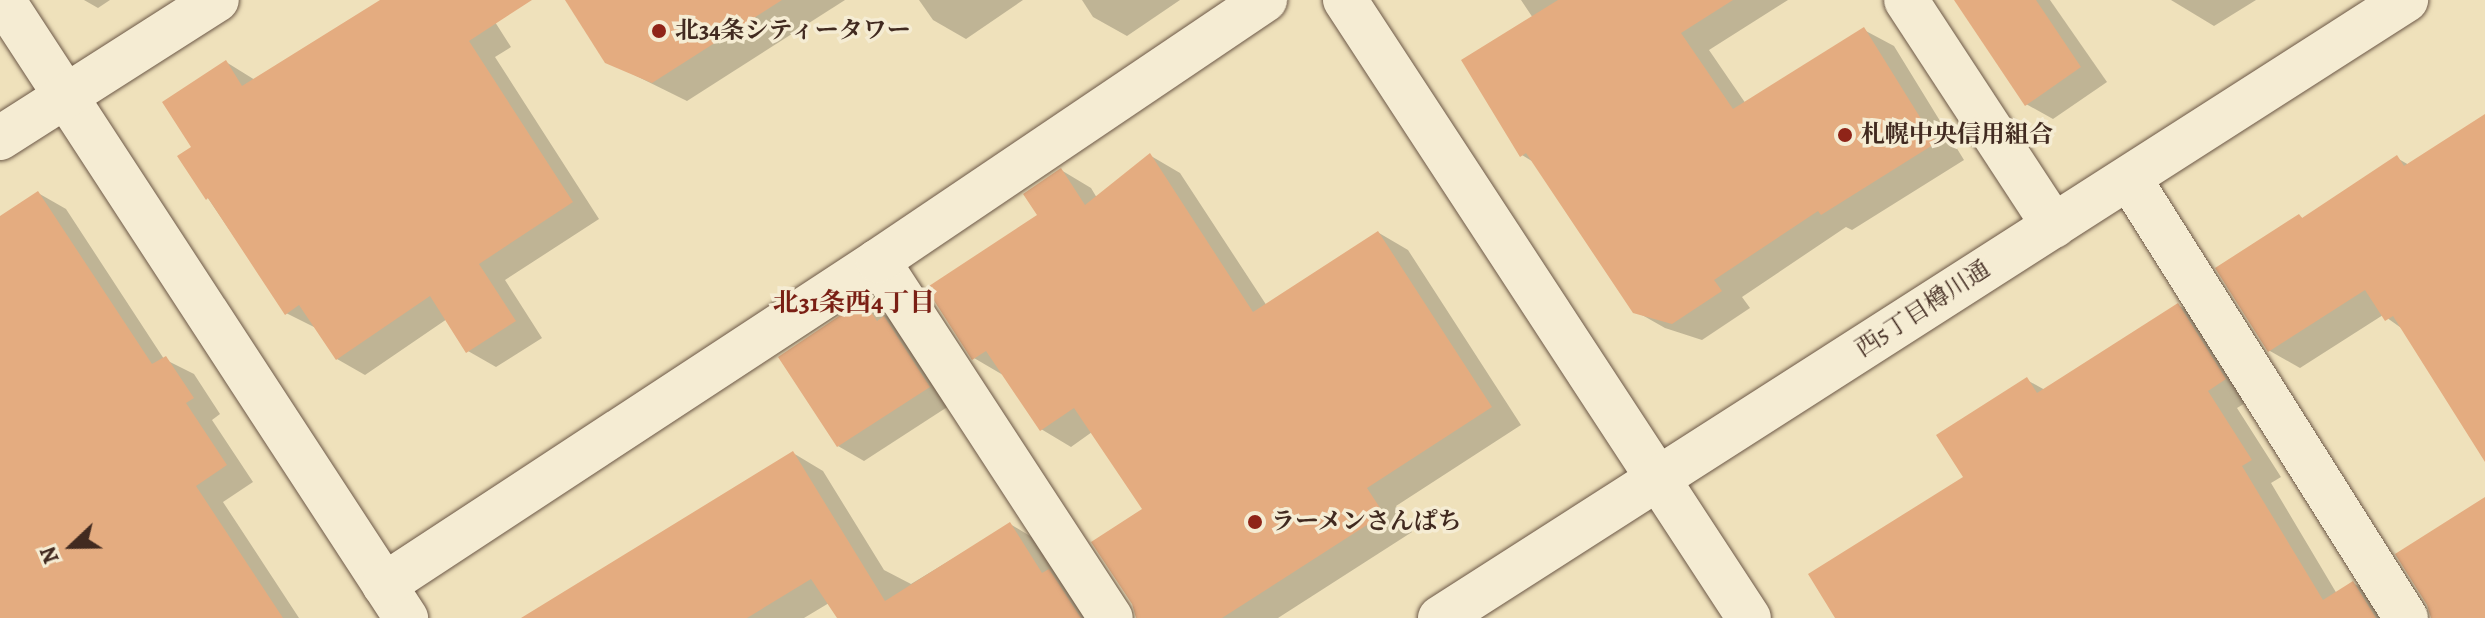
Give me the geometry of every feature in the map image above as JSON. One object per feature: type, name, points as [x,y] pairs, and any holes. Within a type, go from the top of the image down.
[{"type":"street","points":[[3,0],[395,602],[878,261],[1265,0]]},
{"type":"street","points":[[0,138],[217,0]]},
{"type":"street","points":[[1345,0],[1749,618]]},
{"type":"street","points":[[1906,0],[2054,226]]},
{"type":"street","name":"西5丁目樽川通","points":[[1440,618],[2406,0]]},
{"type":"street","points":[[2129,178],[2406,618]]},
{"type":"street","points":[[878,261],[1111,618]]},
{"type":"building","points":[[380,0],[532,0],[469,41],[573,202],[479,264],[516,321],[466,353],[430,296],[336,360],[299,305],[285,315],[208,198],[206,200],[177,156],[191,147],[162,102],[226,60],[242,86]]},
{"type":"building","name":"北34条シティータワー","points":[[565,0],[782,0],[652,83],[605,63]]},
{"type":"building","points":[[1558,0],[1733,0],[1681,33],[1733,109],[1864,27],[1936,143],[1821,215],[1818,211],[1714,280],[1722,291],[1672,324],[1633,313],[1526,153],[1520,157],[1461,60]]},
{"type":"building","points":[[1954,0],[2036,0],[2081,67],[2025,106]]},
{"type":"building","points":[[2485,114],[2485,462],[2393,316],[2385,321],[2365,290],[2268,352],[2215,268],[2299,214],[2302,218],[2397,155],[2404,166]]},
{"type":"building","points":[[1150,153],[1253,312],[1378,231],[1492,407],[1367,488],[1384,514],[1222,618],[1136,618],[1132,604],[1091,542],[1142,509],[1074,408],[1040,431],[986,351],[972,360],[926,288],[1037,215],[1023,194],[1061,168],[1085,205]]},
{"type":"building","points":[[38,191],[152,364],[166,356],[194,398],[186,403],[227,465],[196,486],[283,618],[0,618],[0,216]]},
{"type":"building","points":[[863,300],[877,321],[884,316],[930,387],[837,447],[778,357]]},
{"type":"building","points":[[2178,303],[2226,379],[2208,391],[2252,460],[2242,466],[2323,600],[2353,581],[2376,618],[1835,618],[1808,574],[1963,477],[1936,435],[2027,377],[2037,393]]},
{"type":"building","points":[[793,451],[885,601],[1010,522],[1042,573],[1049,569],[1081,618],[837,618],[811,579],[747,618],[521,618]]},
{"type":"building","points":[[2485,497],[2485,618],[2431,618],[2427,605],[2395,554]]},
{"type":"place","name":"北34条シティータワー","points":[[659,31]]},
{"type":"place","name":"札幌中央信用組合","points":[[1845,135]]},
{"type":"place","name":"ラーメンさんぱち","points":[[1255,522]]},
{"type":"district","name":"北31条西4丁目","points":[[854,303]]}]
